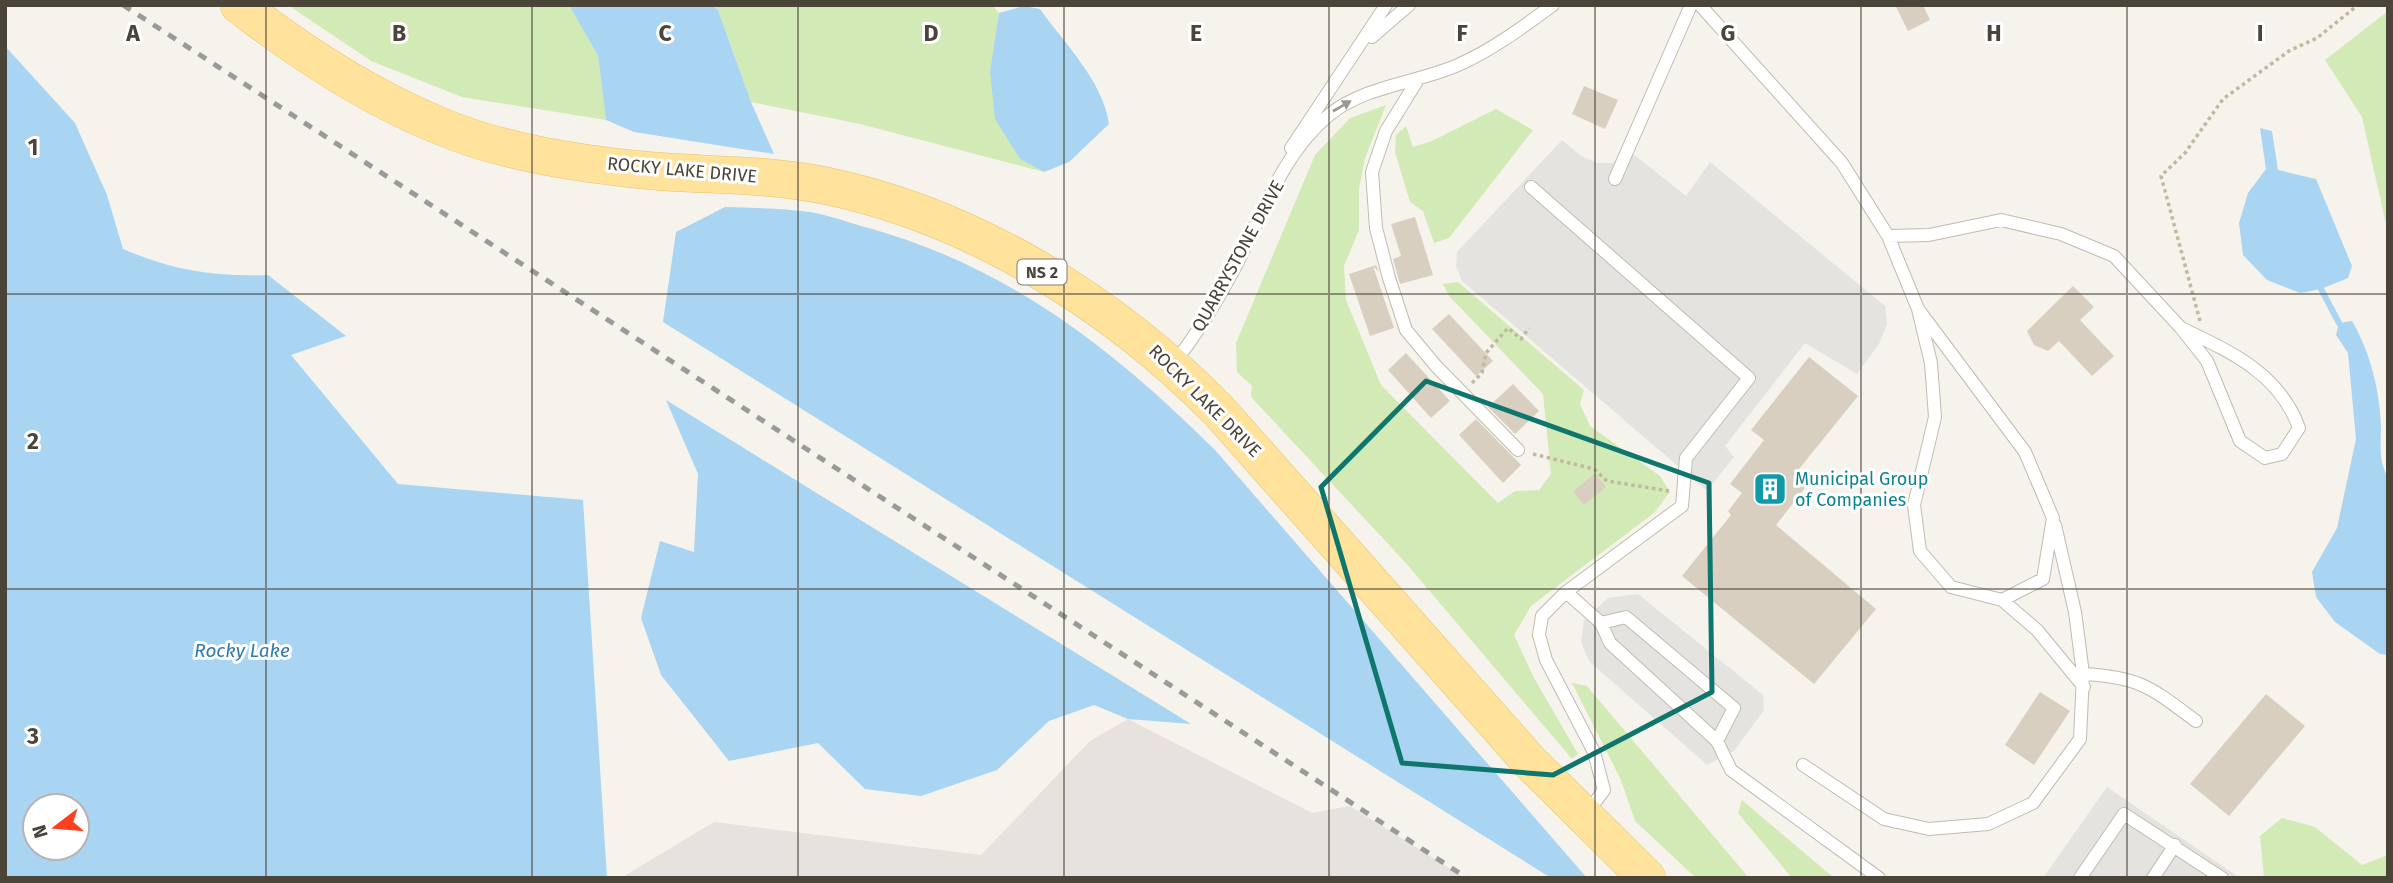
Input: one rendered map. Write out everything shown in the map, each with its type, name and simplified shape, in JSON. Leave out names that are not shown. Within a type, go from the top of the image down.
[{"type":"main road","name":"ROCKY LAKE DRIVE","points":[[239,5],[272,31],[380,97],[440,126],[475,138],[516,150],[641,170],[784,178],[828,186],[908,209],[1024,261],[1068,286],[1119,321],[1173,364],[1289,487],[1529,761],[1647,878]]},
{"type":"lane","points":[[1268,196],[1311,114],[1361,46],[1386,5]]},
{"type":"lane","points":[[1361,46],[1409,5]]},
{"type":"lane","name":"QUARRYSTONE DRIVE","points":[[1173,364],[1202,328],[1233,272],[1268,196],[1315,127],[1331,113],[1366,94],[1417,80],[1460,64],[1501,42],[1553,5]]},
{"type":"lane","points":[[1615,179],[1691,5]]},
{"type":"lane","points":[[1700,5],[1842,163],[1888,236],[1918,309],[1931,363],[1936,417],[1914,505],[1920,551],[1951,587],[2002,600],[2037,630],[2084,681]]},
{"type":"lane","points":[[1417,80],[1386,131],[1372,172],[1376,228],[1406,330],[1436,366],[1518,450]]},
{"type":"lane","points":[[1531,187],[1749,378],[1686,458],[1682,506],[1566,592],[1542,616],[1539,635],[1546,660],[1594,752],[1604,790],[1585,816]]},
{"type":"lane","points":[[1888,236],[1929,234],[2001,220],[2060,234],[2114,256],[2207,361],[2240,441],[2265,458],[2282,454],[2299,428],[2290,403],[2264,376],[2224,349],[2180,328]]},
{"type":"lane","points":[[1803,765],[1884,820],[1929,829],[1988,824],[2033,803],[2081,739],[2084,681],[2075,612],[2053,518],[2025,452],[1918,309]]},
{"type":"lane","points":[[2002,600],[2043,579],[2053,518]]},
{"type":"lane","points":[[1566,592],[1601,623],[1610,643],[1717,741],[1731,770],[1880,878]]},
{"type":"lane","points":[[1601,623],[1626,617],[1734,708],[1717,741]]},
{"type":"lane","points":[[2084,681],[2114,676],[2147,685],[2196,721]]},
{"type":"lane","points":[[2080,878],[2124,814],[2222,878]]},
{"type":"lane","points":[[2152,878],[2175,845]]},
{"type":"path","points":[[2205,340],[2161,176],[2185,153],[2223,99],[2289,51],[2317,38],[2357,5]]},
{"type":"path","points":[[1464,392],[1482,373],[1486,353],[1508,328],[1521,339],[1529,328]]},
{"type":"path","points":[[1518,450],[1594,469],[1607,481],[1684,493]]},
{"type":"highlighted area","points":[[1426,381],[1709,483],[1712,692],[1553,775],[1402,763],[1321,487]]},
{"type":"shaded area","points":[[1562,140],[1581,156],[1597,163],[1613,163],[1627,149],[1686,196],[1710,162],[1885,306],[1887,324],[1879,344],[1857,374],[1805,343],[1725,446],[1734,457],[1707,491],[1462,281],[1456,266],[1457,252]]},
{"type":"shaded area","points":[[1638,594],[1763,695],[1764,710],[1734,751],[1707,765],[1589,661],[1581,642],[1584,620],[1608,598]]},
{"type":"shaded area","points":[[1128,719],[1312,813],[1350,806],[1465,878],[621,878],[714,822],[981,855],[1090,741]]},
{"type":"shaded area","points":[[2107,787],[2240,878],[2043,878]]},
{"type":"green space","points":[[288,5],[569,5],[598,56],[606,120],[462,97],[371,61]]},
{"type":"green space","points":[[714,5],[992,5],[999,13],[990,71],[1020,159],[1044,172],[860,124],[751,102]]},
{"type":"green space","points":[[2388,11],[2388,233],[2362,117],[2325,60]]},
{"type":"green space","points":[[1386,105],[1365,158],[1359,189],[1359,230],[1344,266],[1346,300],[1381,385],[1498,503],[1515,491],[1539,490],[1551,474],[1543,394],[1449,296],[1443,284],[1458,282],[1584,390],[1580,404],[1590,426],[1660,476],[1670,492],[1654,513],[1531,606],[1514,635],[1534,678],[1578,754],[1572,759],[1405,562],[1251,397],[1252,386],[1237,372],[1236,343],[1315,155],[1350,118]]},
{"type":"green space","points":[[1496,109],[1533,130],[1449,238],[1434,243],[1423,211],[1410,202],[1395,152],[1396,135],[1406,126],[1413,147],[1432,141]]},
{"type":"green space","points":[[1572,683],[1587,686],[1749,878],[1696,878],[1635,821],[1621,780]]},
{"type":"green space","points":[[1742,800],[1834,878],[1792,878],[1738,813]]},
{"type":"green space","points":[[2282,818],[2315,827],[2362,865],[2388,855],[2388,878],[2264,878],[2260,836]]},
{"type":"water","points":[[569,5],[713,5],[718,10],[751,102],[774,154],[634,132],[606,120],[598,56]]},
{"type":"water","points":[[1024,6],[1040,9],[1081,63],[1099,93],[1109,124],[1069,162],[1044,172],[1020,159],[995,119],[990,71],[999,13]]},
{"type":"water","name":"Rocky Lake","points":[[5,46],[75,123],[107,195],[123,249],[193,271],[268,275],[346,336],[291,355],[398,484],[583,500],[607,878],[5,878]]},
{"type":"water","points":[[2260,128],[2272,131],[2278,170],[2316,179],[2352,266],[2348,278],[2321,289],[2300,293],[2267,280],[2243,255],[2239,223],[2248,193],[2266,169]]},
{"type":"water","points":[[725,207],[810,212],[913,242],[1009,286],[1095,344],[1176,412],[1215,450],[1587,878],[1551,878],[663,322],[676,232]]},
{"type":"water","points":[[2352,321],[2369,358],[2376,386],[2380,413],[2381,459],[2388,479],[2388,655],[2380,654],[2335,622],[2316,597],[2312,572],[2337,528],[2356,439],[2348,353],[2336,335],[2339,323]]},
{"type":"water","points":[[666,400],[1191,724],[1128,719],[1094,705],[1049,721],[997,770],[921,796],[865,789],[818,743],[729,761],[661,675],[641,618],[660,541],[694,552],[698,474]]},
{"type":"building","points":[[1895,5],[1923,5],[1930,20],[1908,31]]},
{"type":"building","points":[[1584,86],[1618,100],[1605,129],[1572,114]]},
{"type":"building","points":[[1415,217],[1433,275],[1400,284],[1393,259],[1401,256],[1391,224]]},
{"type":"building","points":[[1373,266],[1394,328],[1370,336],[1349,274]]},
{"type":"building","points":[[2073,286],[2094,307],[2080,320],[2114,356],[2092,376],[2059,341],[2048,351],[2034,345],[2027,331]]},
{"type":"building","points":[[1449,314],[1493,361],[1476,376],[1432,329]]},
{"type":"building","points":[[1406,353],[1450,401],[1431,418],[1388,370]]},
{"type":"building","points":[[1809,357],[1858,396],[1799,469],[1812,479],[1776,525],[1876,609],[1814,684],[1682,576],[1731,515],[1728,511],[1742,493],[1730,484],[1764,440],[1751,430]]},
{"type":"building","points":[[1513,384],[1539,411],[1515,434],[1488,407]]},
{"type":"building","points":[[1476,419],[1521,465],[1503,483],[1459,435]]},
{"type":"building","points":[[1595,473],[1606,487],[1584,505],[1573,492]]},
{"type":"building","points":[[2040,692],[2070,711],[2034,765],[2005,745]]},
{"type":"building","points":[[2266,694],[2305,726],[2229,816],[2190,784]]},
{"type":"waterway","points":[[2321,289],[2339,323]]},
{"type":"railway","points":[[123,5],[1467,878]]},
{"type":"place","name":"Municipal Group of Companies","points":[[1770,489]]}]
